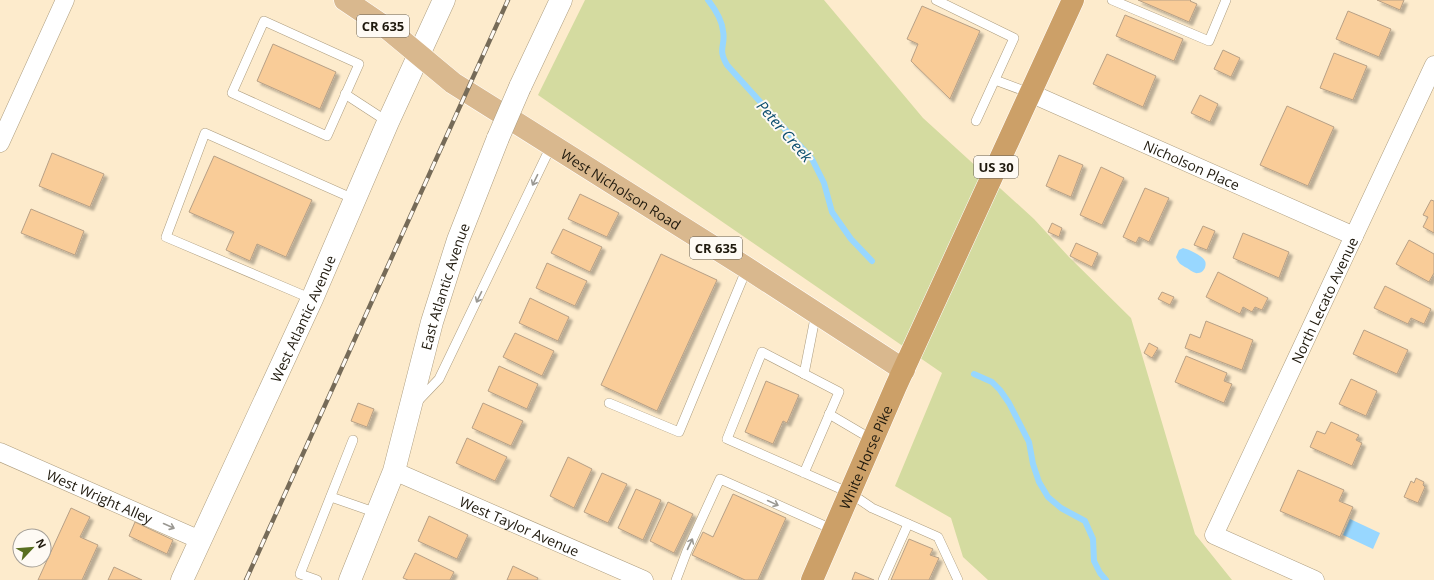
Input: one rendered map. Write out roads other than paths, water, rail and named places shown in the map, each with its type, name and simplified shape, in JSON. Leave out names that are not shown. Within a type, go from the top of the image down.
[{"type":"highway","name":"US 30","points":[[1030,93],[1073,0]]},
{"type":"highway","name":"White Horse Pike","points":[[812,580],[904,370],[1030,93]]},
{"type":"main road","name":"West Nicholson Road","points":[[345,0],[388,29],[453,82],[747,268],[904,370]]},
{"type":"street","points":[[0,143],[64,0]]},
{"type":"street","name":"West Atlantic Avenue","points":[[182,580],[312,299],[354,199],[444,0]]},
{"type":"street","name":"East Atlantic Avenue","points":[[350,580],[394,471],[432,322],[458,240],[498,138],[561,0]]},
{"type":"street","name":"North Lecato Avenue","points":[[1315,580],[1214,536],[1434,64]]},
{"type":"street","name":"Nicholson Place","points":[[1030,93],[1354,236]]},
{"type":"street","name":"West Wright Alley","points":[[0,452],[200,540]]},
{"type":"street","name":"West Taylor Avenue","points":[[394,471],[644,580]]},
{"type":"lane","points":[[936,0],[1014,38],[976,121]]},
{"type":"lane","points":[[1112,0],[1210,41],[1226,0]]},
{"type":"lane","points":[[264,21],[359,64],[345,94],[327,136],[232,93],[264,21]]},
{"type":"lane","points":[[995,80],[1030,93]]},
{"type":"lane","points":[[345,94],[388,122]]},
{"type":"lane","points":[[312,299],[166,237],[205,133],[354,199]]},
{"type":"lane","points":[[409,410],[440,379],[552,144]]},
{"type":"lane","points":[[609,402],[679,432],[747,268]]},
{"type":"lane","points":[[804,374],[816,313]]},
{"type":"lane","points":[[804,473],[839,392],[762,352],[727,439],[850,494],[872,508],[938,537],[958,580]]},
{"type":"lane","points":[[830,414],[873,440]]},
{"type":"lane","points":[[317,580],[300,574],[353,440]]},
{"type":"lane","points":[[676,580],[687,551],[720,479],[834,530]]},
{"type":"lane","points":[[331,497],[377,514]]},
{"type":"lane","points":[[883,580],[908,524]]},
{"type":"water","points":[[1183,248],[1204,259],[1206,265],[1202,272],[1194,272],[1179,262],[1176,257],[1179,250]]},
{"type":"water","points":[[1350,519],[1380,533],[1373,549],[1343,535]]},
{"type":"waterway","name":"Peter Creek","points":[[708,0],[720,19],[724,36],[722,51],[727,65],[812,159],[824,183],[832,212],[851,239],[872,261]]},
{"type":"waterway","name":"Peter Creek","points":[[974,374],[992,382],[1009,403],[1029,442],[1033,464],[1039,482],[1048,497],[1061,508],[1085,521],[1093,539],[1094,561],[1100,573],[1106,580]]},
{"type":"railway","points":[[246,580],[508,0]]}]
